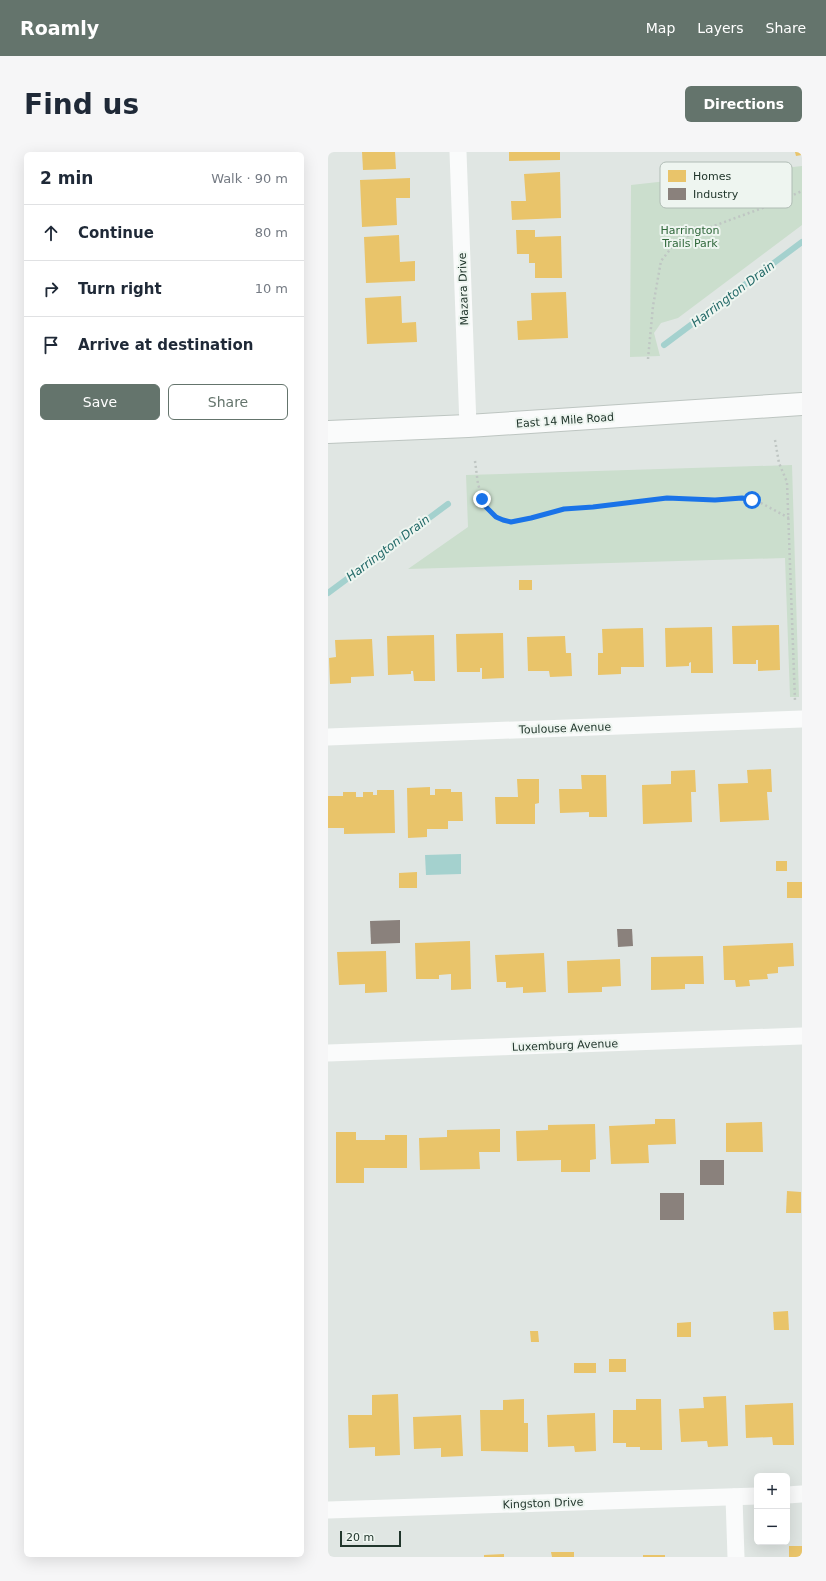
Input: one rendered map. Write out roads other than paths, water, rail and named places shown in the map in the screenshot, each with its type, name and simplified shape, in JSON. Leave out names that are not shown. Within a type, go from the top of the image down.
[{"type":"main road","name":"East 14 Mile Road","points":[[328,432],[468,426],[802,404]]},
{"type":"street","name":"Mazara Drive","points":[[458,152],[468,426]]},
{"type":"street","name":"Toulouse Avenue","points":[[328,737],[799,719]]},
{"type":"street","name":"Luxemburg Avenue","points":[[328,1054],[802,1036]]},
{"type":"street","points":[[790,1495],[802,1494]]},
{"type":"street","points":[[734,1496],[736,1557]]},
{"type":"street","name":"Kingston Drive","points":[[328,1510],[754,1496]]},
{"type":"water","points":[[461,854],[461,874],[426,875],[425,855]]},
{"type":"waterway","name":"Harrington Drain","points":[[664,345],[802,242]]},
{"type":"waterway","name":"Harrington Drain","points":[[328,593],[448,504]]},
{"type":"park label","name":"Harrington Trails Park","points":[[690,236]]}]
